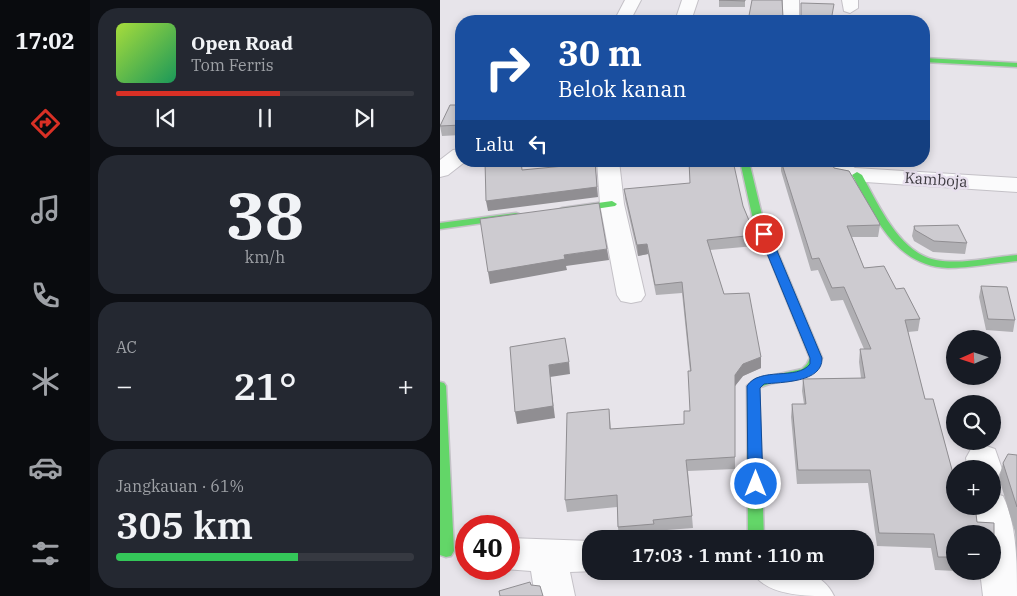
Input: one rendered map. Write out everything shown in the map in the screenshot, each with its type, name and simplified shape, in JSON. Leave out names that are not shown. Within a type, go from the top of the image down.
[{"type":"street","points":[[625,15],[633,0]]},
{"type":"street","points":[[685,15],[690,0]]},
{"type":"street","points":[[791,0],[791,15]]},
{"type":"street","points":[[930,60],[1017,65]]},
{"type":"street","points":[[440,170],[455,159]]},
{"type":"street","points":[[609,167],[612,204],[631,295]]},
{"type":"street","points":[[745,167],[757,215],[816,358],[816,364],[812,370],[804,374],[760,381],[753,386],[756,530]]},
{"type":"street","name":"Kamboja","points":[[837,167],[845,173],[857,175],[1017,186]]},
{"type":"street","points":[[857,175],[898,240],[915,258],[933,262],[1017,258]]},
{"type":"street","points":[[555,212],[612,204]]},
{"type":"street","points":[[440,226],[526,215]]},
{"type":"street","points":[[440,386],[451,552]]},
{"type":"street","points":[[991,515],[1003,596]]},
{"type":"street","points":[[520,555],[582,557]]},
{"type":"street","points":[[547,556],[555,596]]},
{"type":"street","points":[[786,580],[814,596]]},
{"type":"building","points":[[752,0],[782,0],[783,15],[749,15]]},
{"type":"building","points":[[801,3],[834,4],[832,15],[801,15]]},
{"type":"building","points":[[450,105],[455,105],[455,125],[440,126]]},
{"type":"building","points":[[485,167],[522,167],[522,170],[554,167],[595,167],[597,187],[486,201]]},
{"type":"building","points":[[689,167],[734,167],[743,206],[755,235],[707,240],[724,294],[749,293],[761,357],[743,364],[735,375],[735,457],[686,460],[692,516],[653,520],[654,524],[618,527],[617,495],[565,500],[567,413],[609,409],[610,429],[684,424],[684,411],[690,411],[688,371],[691,371],[682,282],[655,285],[647,244],[637,245],[624,189],[690,183]]},
{"type":"building","points":[[783,167],[834,167],[849,171],[880,225],[847,226],[864,268],[884,266],[896,289],[904,288],[920,319],[905,320],[925,399],[933,399],[949,460],[946,460],[946,515],[976,515],[977,522],[994,523],[994,525],[946,525],[946,557],[938,557],[934,534],[879,533],[870,470],[798,470],[792,404],[806,404],[803,379],[865,378],[860,349],[871,349],[844,287],[832,288],[819,258],[812,259]]},
{"type":"building","points":[[599,203],[607,249],[564,255],[565,259],[488,272],[480,219]]},
{"type":"building","points":[[958,225],[967,243],[934,241],[915,230],[914,226]]},
{"type":"building","points":[[981,286],[1007,287],[1015,320],[988,319]]},
{"type":"building","points":[[565,338],[569,362],[549,365],[553,406],[515,412],[510,347]]},
{"type":"building","points":[[1008,454],[1017,455],[1017,507],[1003,463]]},
{"type":"building","points":[[530,582],[531,585],[540,586],[543,596],[500,596],[499,591]]},
{"type":"traffic: fast","points":[[930,60],[1017,65]]},
{"type":"traffic: fast","points":[[745,167],[757,215],[816,358],[806,372],[761,382],[753,386],[756,530]]},
{"type":"traffic: fast","points":[[857,175],[885,224],[903,247],[914,256],[925,261],[947,265],[1017,258]]},
{"type":"traffic: fast","points":[[562,211],[612,204]]},
{"type":"traffic: fast","points":[[440,226],[516,216]]},
{"type":"traffic: fast","points":[[440,386],[446,551]]},
{"type":"route","points":[[756,484],[753,386],[760,381],[804,374],[812,370],[816,364],[816,358],[764,234]]}]
